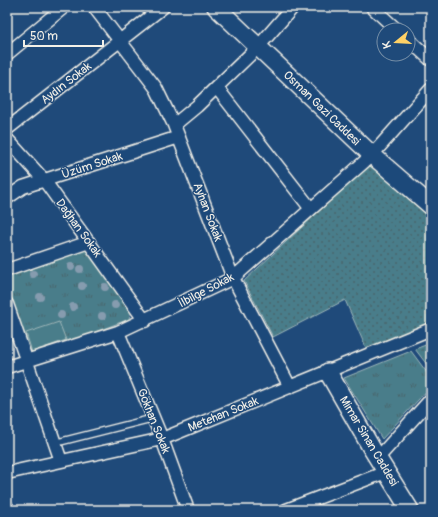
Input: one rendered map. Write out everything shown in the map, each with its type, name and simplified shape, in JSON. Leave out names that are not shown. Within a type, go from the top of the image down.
[{"type":"street","points":[[7,54],[64,7]]},
{"type":"street","name":"Ayhan Sokak","points":[[94,7],[156,88],[179,137],[233,278],[290,387]]},
{"type":"street","name":"Aydın Sokak","points":[[7,129],[163,7]]},
{"type":"street","name":"Osman Gazi Caddesi","points":[[216,7],[372,155],[431,206]]},
{"type":"street","points":[[174,125],[217,88],[258,48],[293,7]]},
{"type":"street","points":[[372,7],[389,22]]},
{"type":"street","points":[[416,46],[431,60]]},
{"type":"street","points":[[217,88],[311,209]]},
{"type":"street","name":"İlbilge Sokak","points":[[7,367],[118,332],[145,321],[233,278],[372,155],[431,89]]},
{"type":"street","name":"Üzüm Sokak","points":[[7,198],[22,187],[179,137]]},
{"type":"street","name":"Dağhan Sokak","points":[[7,139],[44,180],[145,321]]},
{"type":"street","points":[[7,270],[89,242]]},
{"type":"street","points":[[7,304],[28,361],[61,461]]},
{"type":"street","name":"Metehan Sokak","points":[[7,473],[162,439],[431,329]]},
{"type":"street","name":"Gökhan Sokak","points":[[118,332],[154,418],[188,510]]},
{"type":"street","name":"Mimar Sinan Caddesi","points":[[328,372],[410,510]]},
{"type":"street","points":[[286,510],[382,465],[430,403]]},
{"type":"lane","points":[[55,443],[154,418]]},
{"type":"green space","points":[[372,162],[431,215],[431,322],[411,333],[366,348],[345,300],[273,337],[244,281]]},
{"type":"green space","points":[[86,248],[131,310],[129,319],[35,355],[29,352],[7,283],[7,278]]},
{"type":"green space","points":[[59,322],[66,340],[32,352],[26,333]]},
{"type":"green space","points":[[431,343],[431,370],[415,349]]},
{"type":"green space","points":[[411,351],[431,378],[431,386],[382,439],[344,378]]}]
